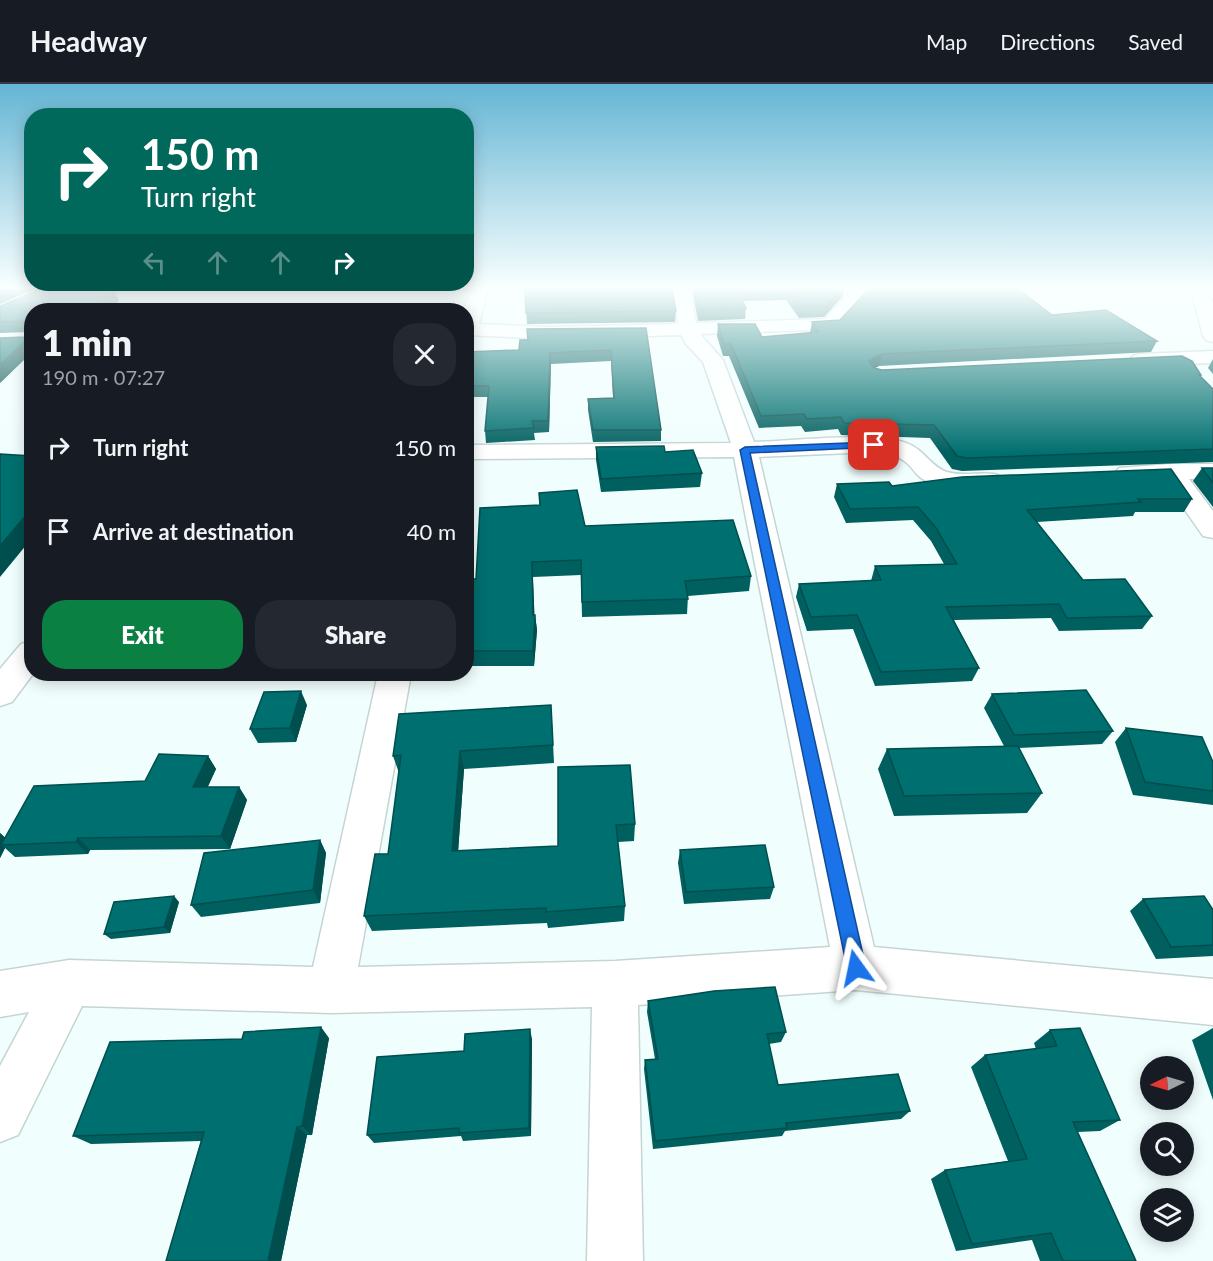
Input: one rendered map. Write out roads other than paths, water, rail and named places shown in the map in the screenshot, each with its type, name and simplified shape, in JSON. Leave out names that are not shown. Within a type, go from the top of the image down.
[{"type":"street","points":[[697,344],[713,360],[745,450],[856,968]]},
{"type":"street","points":[[1126,361],[1209,352]]},
{"type":"street","points":[[474,452],[745,450],[874,445],[898,448],[915,457],[927,471],[942,479],[962,481],[1008,479]]},
{"type":"street","points":[[1170,471],[1213,530]]},
{"type":"street","points":[[1100,474],[1213,471]]},
{"type":"street","points":[[0,693],[24,662]]},
{"type":"street","points":[[331,990],[393,681]]},
{"type":"street","points":[[0,994],[69,983],[331,990],[615,984],[856,968],[1213,1002]]},
{"type":"street","points":[[0,1117],[69,983]]},
{"type":"street","points":[[615,984],[615,1261]]}]
